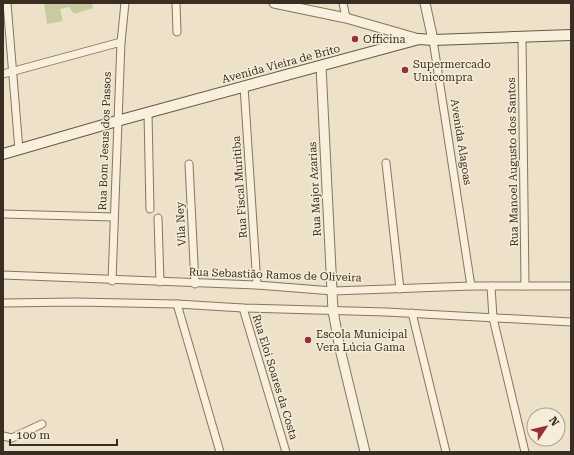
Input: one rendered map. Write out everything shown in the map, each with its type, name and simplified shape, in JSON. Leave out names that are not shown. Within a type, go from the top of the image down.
[{"type":"main road","name":"Avenida Vieira de Brito","points":[[3,154],[419,38],[433,40],[522,38],[571,35]]},
{"type":"street","points":[[7,3],[19,150]]},
{"type":"street","name":"Rua Bom Jesus dos Passos","points":[[112,281],[117,121],[124,3]]},
{"type":"street","points":[[176,3],[177,32]]},
{"type":"street","points":[[274,3],[346,18],[419,38]]},
{"type":"street","points":[[343,3],[346,18]]},
{"type":"street","name":"Avenida Alagoas","points":[[425,3],[433,40],[471,286]]},
{"type":"street","name":"Rua Manoel Augusto dos Santos","points":[[522,38],[525,286]]},
{"type":"street","points":[[3,74],[121,42]]},
{"type":"street","name":"Rua Major Azarias","points":[[321,66],[333,311],[340,349],[365,452]]},
{"type":"street","name":"Rua Fiscal Muritiba","points":[[244,86],[257,285]]},
{"type":"street","points":[[148,113],[150,209]]},
{"type":"street","points":[[386,163],[400,289]]},
{"type":"street","name":"Vila Ney","points":[[189,164],[195,284]]},
{"type":"street","points":[[3,214],[114,217]]},
{"type":"street","points":[[158,218],[160,282]]},
{"type":"street","name":"Rua Sebastião Ramos de Oliveira","points":[[3,275],[112,281],[257,285],[333,291],[471,286],[571,286]]},
{"type":"street","points":[[491,286],[493,318],[525,452]]},
{"type":"street","points":[[3,303],[76,302],[177,304],[243,308],[412,313],[571,322]]},
{"type":"street","points":[[177,304],[220,452]]},
{"type":"street","name":"Rua Eloi Soares da Costa","points":[[243,308],[286,452]]},
{"type":"street","points":[[412,313],[446,452]]},
{"type":"street","points":[[3,436],[12,438],[42,424]]},
{"type":"green space","points":[[44,3],[92,3],[93,8],[74,14],[69,7],[60,9],[63,21],[47,24]]},
{"type":"place","name":"Officina","points":[[355,39]]},
{"type":"place","name":"Supermercado Unicompra","points":[[405,70]]},
{"type":"place","name":"Escola Municipal Vera Lúcia Gama","points":[[308,340]]}]
